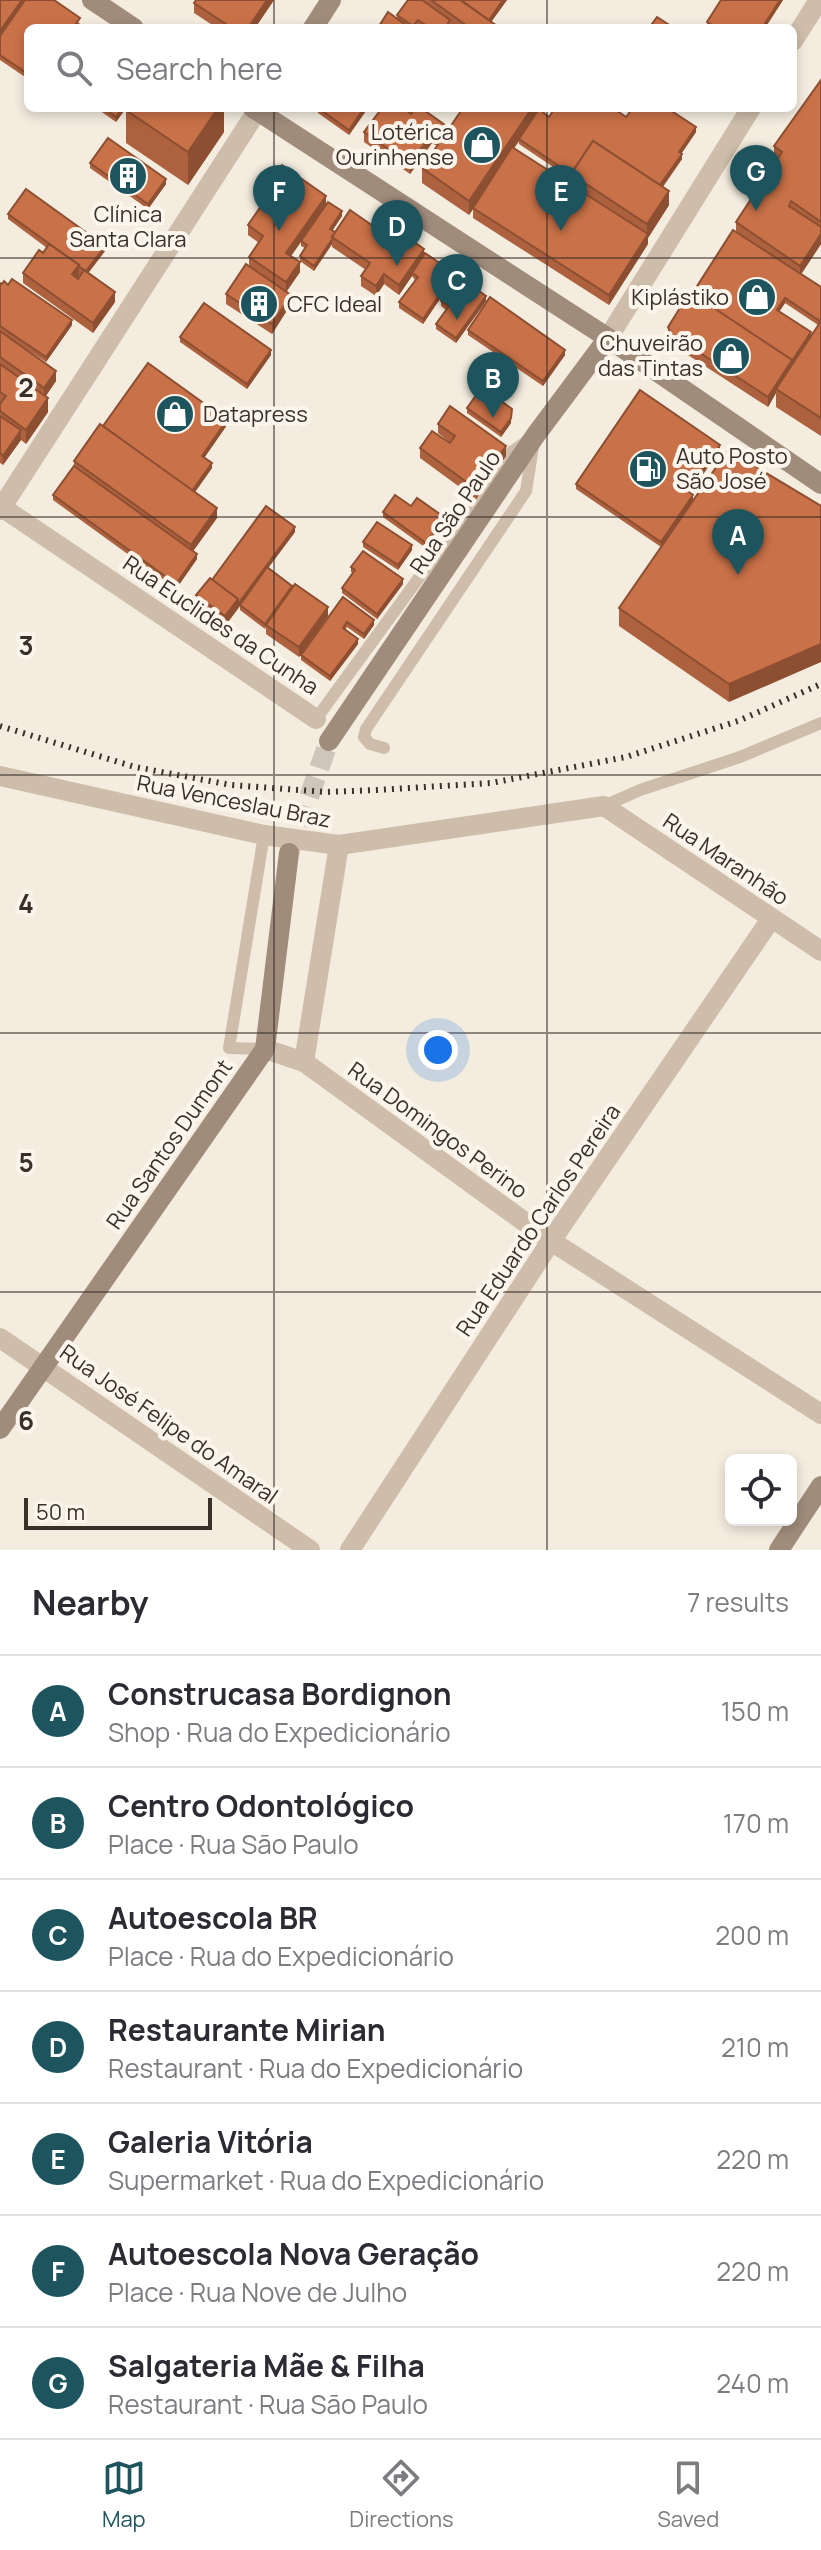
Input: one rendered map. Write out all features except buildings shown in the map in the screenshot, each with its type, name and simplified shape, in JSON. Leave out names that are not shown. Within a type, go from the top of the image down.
[{"type":"street","points":[[92,0],[128,24]]},
{"type":"street","points":[[316,24],[331,0]]},
{"type":"street","points":[[797,35],[819,0]]},
{"type":"street","points":[[1,508],[255,112]]},
{"type":"street","points":[[262,112],[608,338],[821,484]]},
{"type":"street","name":"Rua São Paulo","points":[[329,741],[535,436],[608,338],[749,112]]},
{"type":"street","name":"Rua Euclides da Cunha","points":[[1,508],[316,719]]},
{"type":"street","name":"Rua Venceslau Braz","points":[[2,780],[264,835],[339,845],[604,806]]},
{"type":"street","name":"Rua Maranhão","points":[[604,806],[821,951]]},
{"type":"street","points":[[304,1062],[339,845]]},
{"type":"street","name":"Rua Santos Dumont","points":[[0,1429],[265,1049],[289,853]]},
{"type":"street","name":"Rua Eduardo Carlos Pereira","points":[[350,1550],[551,1241],[771,919]]},
{"type":"street","name":"Rua Domingos Perino","points":[[265,1049],[304,1062],[551,1241],[821,1414]]},
{"type":"street","name":"Rua José Felipe do Amaral","points":[[0,1338],[310,1550]]},
{"type":"street","points":[[779,1550],[821,1486]]},
{"type":"lane","name":"Rua Euclides da Cunha","points":[[316,719],[510,453],[535,436]]},
{"type":"lane","points":[[384,748],[370,744],[364,737],[366,729],[526,491],[535,436]]},
{"type":"lane","points":[[604,806],[640,790],[740,757],[821,723]]},
{"type":"lane","points":[[264,835],[229,1048],[265,1049]]},
{"type":"tunnel","points":[[289,853],[329,741]]},
{"type":"railway","points":[[0,726],[135,767],[231,785],[326,792],[376,790],[491,783],[626,757],[738,721],[821,684]]},
{"type":"place","name":"Lotérica Ourinhense","points":[[482,145]]},
{"type":"place","name":"Clínica Santa Clara","points":[[128,176]]},
{"type":"place","name":"Salgateria Mãe & Filha","points":[[756,211]]},
{"type":"place","name":"Autoescola Nova Geração","points":[[279,231]]},
{"type":"place","name":"Galeria Vitória","points":[[561,231]]},
{"type":"place","name":"Restaurante Mirian","points":[[397,266]]},
{"type":"place","name":"Kiplástiko","points":[[757,297]]},
{"type":"place","name":"CFC Ideal","points":[[259,304]]},
{"type":"place","name":"Autoescola BR","points":[[457,320]]},
{"type":"place","name":"Chuveirão das Tintas","points":[[731,356]]},
{"type":"place","name":"Datapress","points":[[175,414]]},
{"type":"place","name":"Centro Odontológico","points":[[493,418]]},
{"type":"place","name":"Auto Posto São José","points":[[648,469]]},
{"type":"place","name":"Construcasa Bordignon","points":[[738,575]]}]
